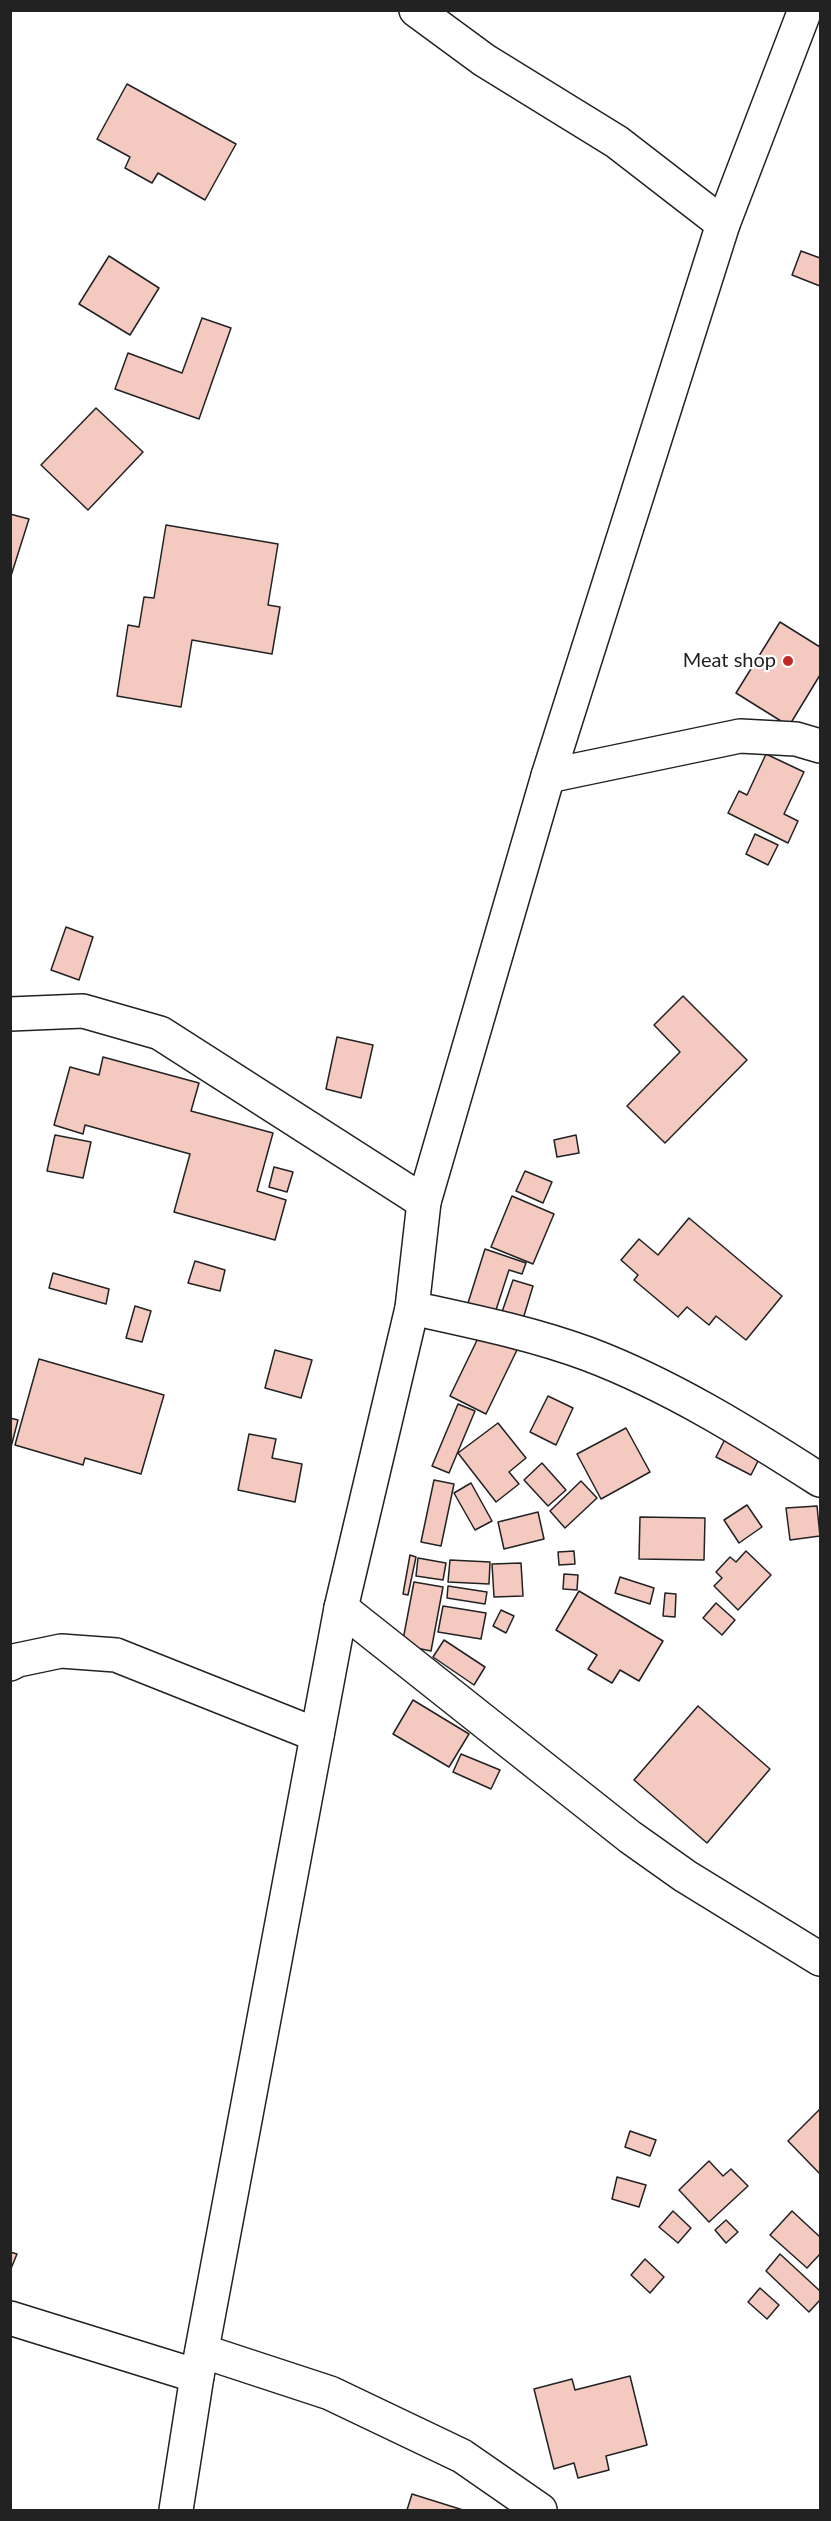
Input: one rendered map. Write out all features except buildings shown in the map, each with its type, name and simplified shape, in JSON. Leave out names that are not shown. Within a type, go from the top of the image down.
[{"type":"street","points":[[416,10],[484,60],[617,142],[723,224]]},
{"type":"street","points":[[176,2511],[200,2364],[341,1608],[411,1308],[424,1202],[548,776],[723,224],[805,10]]},
{"type":"street","points":[[548,776],[740,736],[796,739],[820,746]]},
{"type":"street","points":[[10,1014],[83,1011],[160,1033],[424,1202]]},
{"type":"street","points":[[411,1308],[511,1329],[589,1355],[703,1409],[751,1436],[820,1480]]},
{"type":"street","points":[[341,1608],[630,1837],[685,1876],[820,1959]]},
{"type":"street","points":[[10,1664],[18,1660],[61,1651],[116,1655],[317,1735]]},
{"type":"street","points":[[10,2318],[200,2364],[330,2392],[462,2456],[540,2511]]},
{"type":"place","name":"Meat shop","points":[[788,661]]}]
